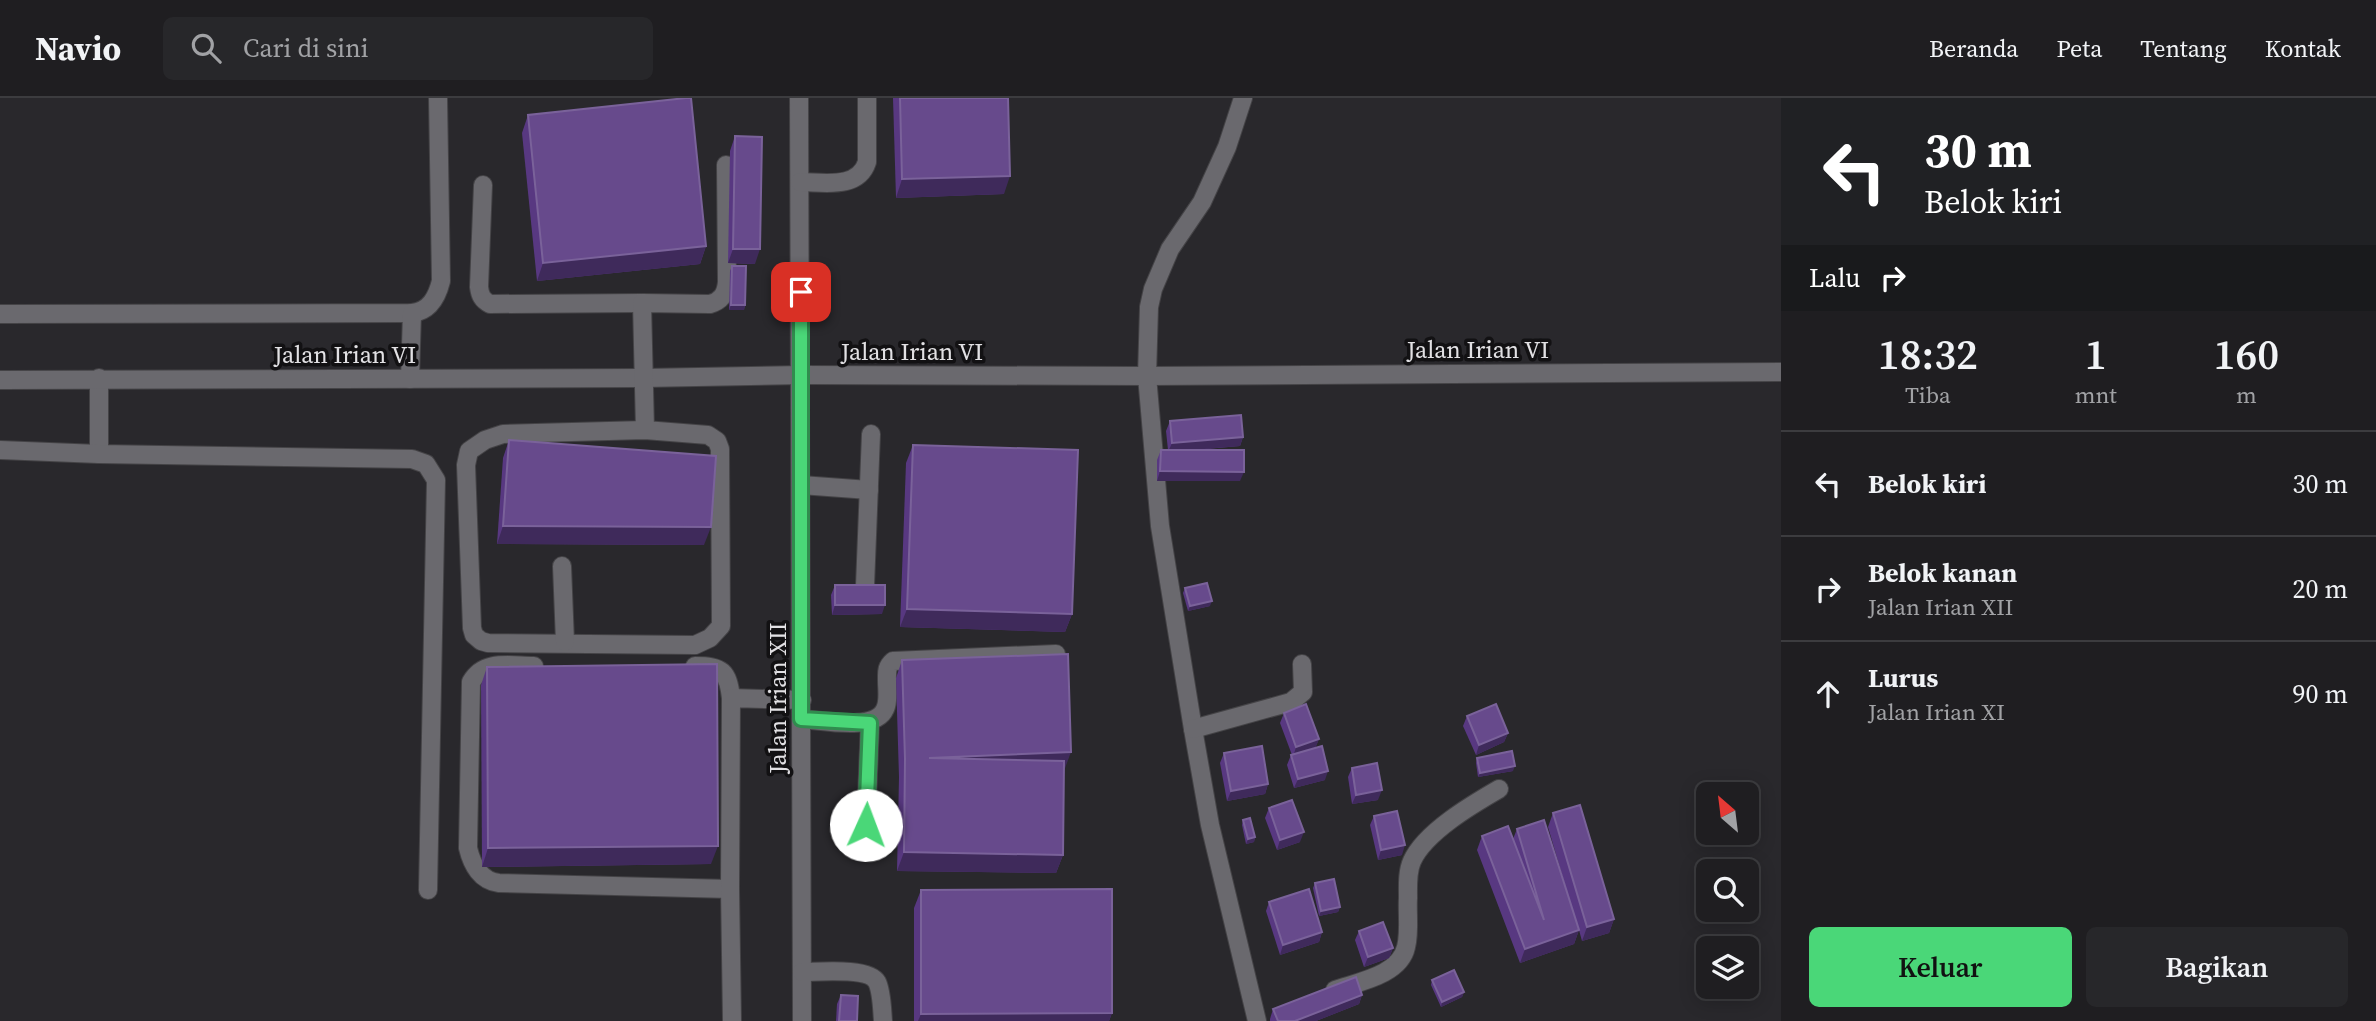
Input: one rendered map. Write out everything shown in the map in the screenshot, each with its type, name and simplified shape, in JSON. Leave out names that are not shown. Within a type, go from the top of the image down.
[{"type":"street","points":[[0,314],[412,313],[424,310],[438,292],[441,281],[438,98]]},
{"type":"street","name":"Jalan Irian XII","points":[[799,98],[802,1021]]},
{"type":"street","points":[[800,181],[851,181],[864,170],[867,162],[867,98]]},
{"type":"street","points":[[1248,99],[1202,202],[1170,249],[1153,289],[1149,307],[1147,376],[1160,526],[1193,729],[1210,825],[1260,1017]]},
{"type":"street","points":[[482,185],[479,287],[481,297],[486,302],[710,304],[717,302],[725,293],[727,282],[726,165]]},
{"type":"street","points":[[642,303],[645,430]]},
{"type":"street","points":[[410,379],[412,313]]},
{"type":"street","name":"Jalan Irian VI","points":[[0,380],[1781,372]]},
{"type":"street","points":[[99,378],[99,454]]},
{"type":"street","points":[[645,430],[708,435],[719,444],[722,623],[710,638],[695,645],[481,641],[474,635],[472,628],[466,477],[469,451],[485,440],[503,434],[645,430]]},
{"type":"street","points":[[865,586],[871,434]]},
{"type":"street","points":[[0,450],[412,459],[426,464],[436,480],[428,890]]},
{"type":"street","points":[[801,485],[869,490]]},
{"type":"street","points":[[562,566],[565,642]]},
{"type":"street","points":[[866,825],[870,723],[885,709],[887,668],[893,661],[1056,654]]},
{"type":"street","points":[[1193,729],[1292,702],[1303,692],[1302,664]]},
{"type":"street","points":[[554,666],[487,666],[477,672],[471,682],[468,848],[474,867],[488,880],[499,883],[730,889]]},
{"type":"street","points":[[675,666],[717,668],[728,677],[731,698],[732,1021]]},
{"type":"street","points":[[731,698],[802,700]]},
{"type":"street","points":[[801,719],[870,723]]},
{"type":"street","points":[[1315,996],[1376,975],[1402,958],[1407,944],[1408,877],[1411,861],[1423,845],[1446,824],[1499,789]]},
{"type":"street","points":[[802,972],[859,972],[870,975],[876,979],[883,1021]]},
{"type":"building","points":[[691,98],[706,246],[543,263],[528,115]]},
{"type":"building","points":[[900,98],[1008,98],[1010,176],[902,179]]},
{"type":"building","points":[[735,136],[762,137],[760,249],[733,249]]},
{"type":"building","points":[[732,266],[746,266],[745,305],[731,305]]},
{"type":"building","points":[[1241,415],[1243,437],[1172,443],[1170,421]]},
{"type":"building","points":[[509,440],[716,456],[711,527],[503,526]]},
{"type":"building","points":[[913,445],[1078,450],[1072,614],[907,609]]},
{"type":"building","points":[[1161,450],[1244,450],[1244,472],[1160,471]]},
{"type":"building","points":[[1207,583],[1212,601],[1190,606],[1185,588]]},
{"type":"building","points":[[835,585],[885,585],[885,605],[835,605]]},
{"type":"building","points":[[1068,654],[1071,752],[929,758],[1064,761],[1063,855],[904,852],[902,660]]},
{"type":"building","points":[[717,664],[718,846],[488,848],[487,667]]},
{"type":"building","points":[[1306,704],[1319,739],[1296,747],[1284,713]]},
{"type":"building","points":[[1496,704],[1508,733],[1479,745],[1467,716]]},
{"type":"building","points":[[1262,746],[1268,784],[1231,791],[1224,753]]},
{"type":"building","points":[[1322,746],[1328,771],[1298,779],[1291,755]]},
{"type":"building","points":[[1512,751],[1515,766],[1480,773],[1477,758]]},
{"type":"building","points":[[1377,763],[1382,790],[1356,795],[1352,768]]},
{"type":"building","points":[[1292,800],[1304,832],[1280,840],[1269,808]]},
{"type":"building","points":[[1580,805],[1614,919],[1587,927],[1553,813]]},
{"type":"building","points":[[1397,811],[1405,845],[1381,850],[1374,816]]},
{"type":"building","points":[[1250,818],[1255,837],[1248,839],[1243,820]]},
{"type":"building","points":[[1544,820],[1579,930],[1525,949],[1482,836],[1508,826],[1544,920],[1517,829]]},
{"type":"building","points":[[1334,879],[1340,907],[1321,911],[1315,883]]},
{"type":"building","points":[[1112,889],[1112,1013],[921,1014],[921,890]]},
{"type":"building","points":[[1309,889],[1322,932],[1283,945],[1269,902]]},
{"type":"building","points":[[1383,922],[1393,948],[1368,957],[1359,931]]},
{"type":"building","points":[[1454,970],[1464,992],[1442,1002],[1432,980]]},
{"type":"building","points":[[1356,977],[1362,995],[1295,1021],[1278,1021],[1273,1009]]},
{"type":"building","points":[[841,995],[858,996],[857,1021],[839,1021]]},
{"type":"route","points":[[801,292],[801,719],[870,723],[866,825]]}]
